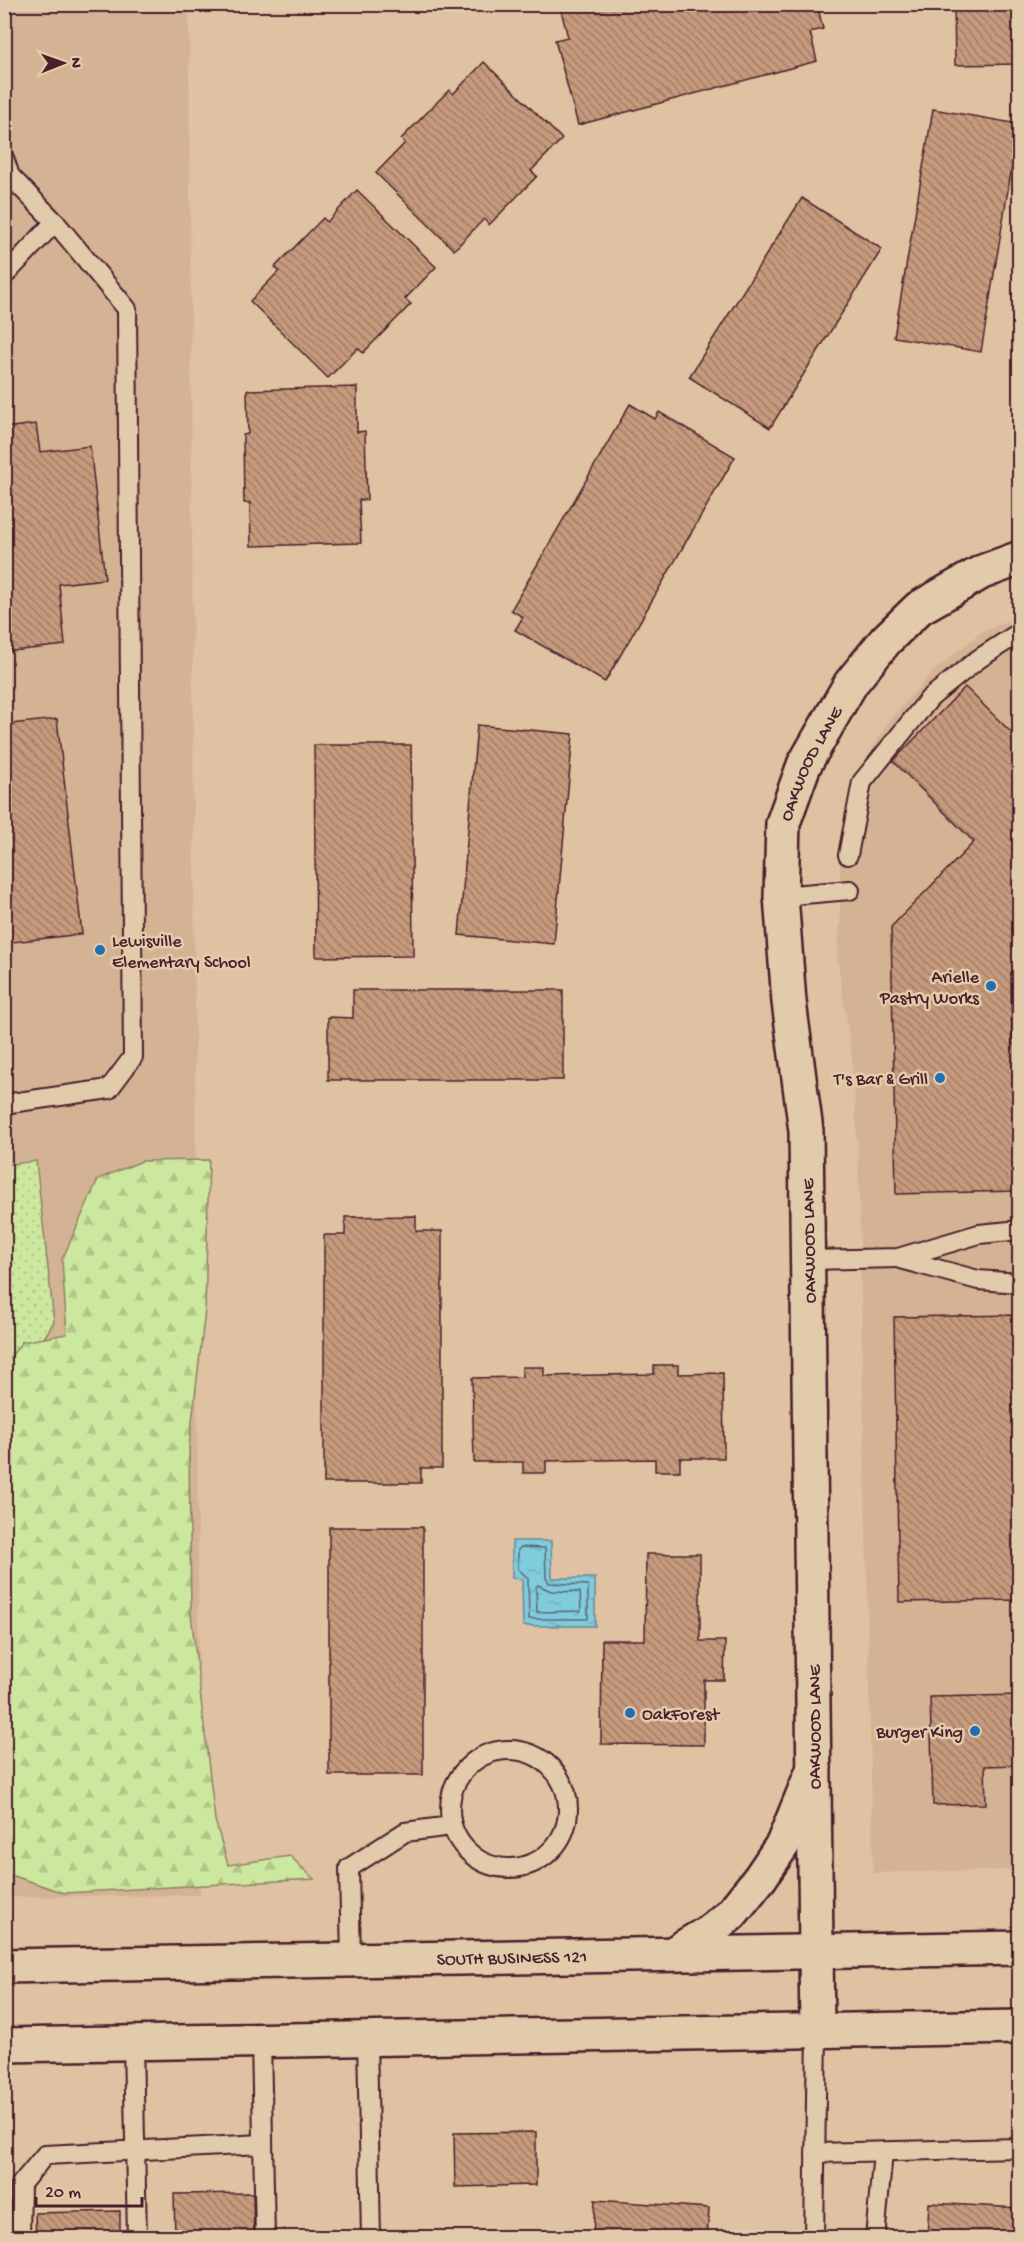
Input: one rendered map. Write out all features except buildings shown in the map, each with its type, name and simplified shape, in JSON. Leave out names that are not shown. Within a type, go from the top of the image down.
[{"type":"main road","name":"OAKWOOD LANE","points":[[817,2031],[806,1131],[789,1002],[781,896],[783,823],[804,765],[851,683],[886,640],[920,608],[982,572],[1020,558]]},
{"type":"main road","points":[[674,1953],[709,1932],[731,1914],[760,1878],[783,1844],[814,1768]]},
{"type":"main road","name":"SOUTH BUSINESS 121","points":[[4,1966],[1020,1948]]},
{"type":"main road","points":[[4,2045],[1020,2027]]},
{"type":"lane","points":[[4,158],[10,176],[55,222],[127,309],[133,1057],[109,1089],[4,1104]]},
{"type":"lane","points":[[4,276],[55,222]]},
{"type":"lane","points":[[848,855],[862,782],[930,698],[977,660],[1020,633]]},
{"type":"lane","points":[[781,896],[850,890]]},
{"type":"lane","points":[[809,1260],[898,1258],[979,1234],[1020,1230]]},
{"type":"lane","points":[[898,1258],[978,1280],[1020,1283]]},
{"type":"lane","points":[[499,1750],[519,1750],[538,1756],[554,1770],[564,1787],[569,1807],[566,1826],[558,1844],[544,1857],[527,1866],[509,1869],[490,1866],[472,1857],[459,1843],[451,1826],[453,1787],[464,1769],[480,1756],[499,1750]]},
{"type":"lane","points":[[351,1960],[349,1868],[405,1832],[451,1826]]},
{"type":"lane","points":[[814,2238],[817,2031]]},
{"type":"lane","points":[[367,2039],[370,2238]]},
{"type":"lane","points":[[261,2041],[264,2238]]},
{"type":"lane","points":[[133,2043],[137,2238]]},
{"type":"lane","points":[[20,2238],[21,2184],[45,2156],[263,2144]]},
{"type":"lane","points":[[815,2153],[1017,2148]]},
{"type":"lane","points":[[875,2238],[883,2152]]},
{"type":"shaded area","name":"Lewisville Elementary School","points":[[4,5],[189,5],[200,1895],[5,1897]]},
{"type":"shaded area","points":[[1019,616],[1019,1870],[873,1873],[858,1148],[851,1050],[837,957],[840,924],[840,834],[861,771],[888,721],[934,671],[981,632]]},
{"type":"green space","points":[[209,1160],[205,1311],[189,1447],[191,1614],[215,1820],[228,1865],[290,1856],[314,1879],[64,1893],[5,1873],[5,1364],[22,1342],[67,1334],[62,1260],[98,1179],[142,1161]]},
{"type":"green space","points":[[36,1161],[54,1322],[10,1392],[5,1389],[5,1165]]},
{"type":"water","points":[[512,1541],[551,1541],[552,1578],[595,1578],[595,1626],[523,1626],[522,1579],[512,1578]]},
{"type":"place","name":"Lewisville Elementary School","points":[[100,950]]},
{"type":"place","name":"Arielle Pastry Works","points":[[991,986]]},
{"type":"place","name":"T's Bar & Grill","points":[[940,1078]]},
{"type":"place","name":"OakForest","points":[[630,1713]]},
{"type":"place","name":"Burger King","points":[[975,1731]]}]
